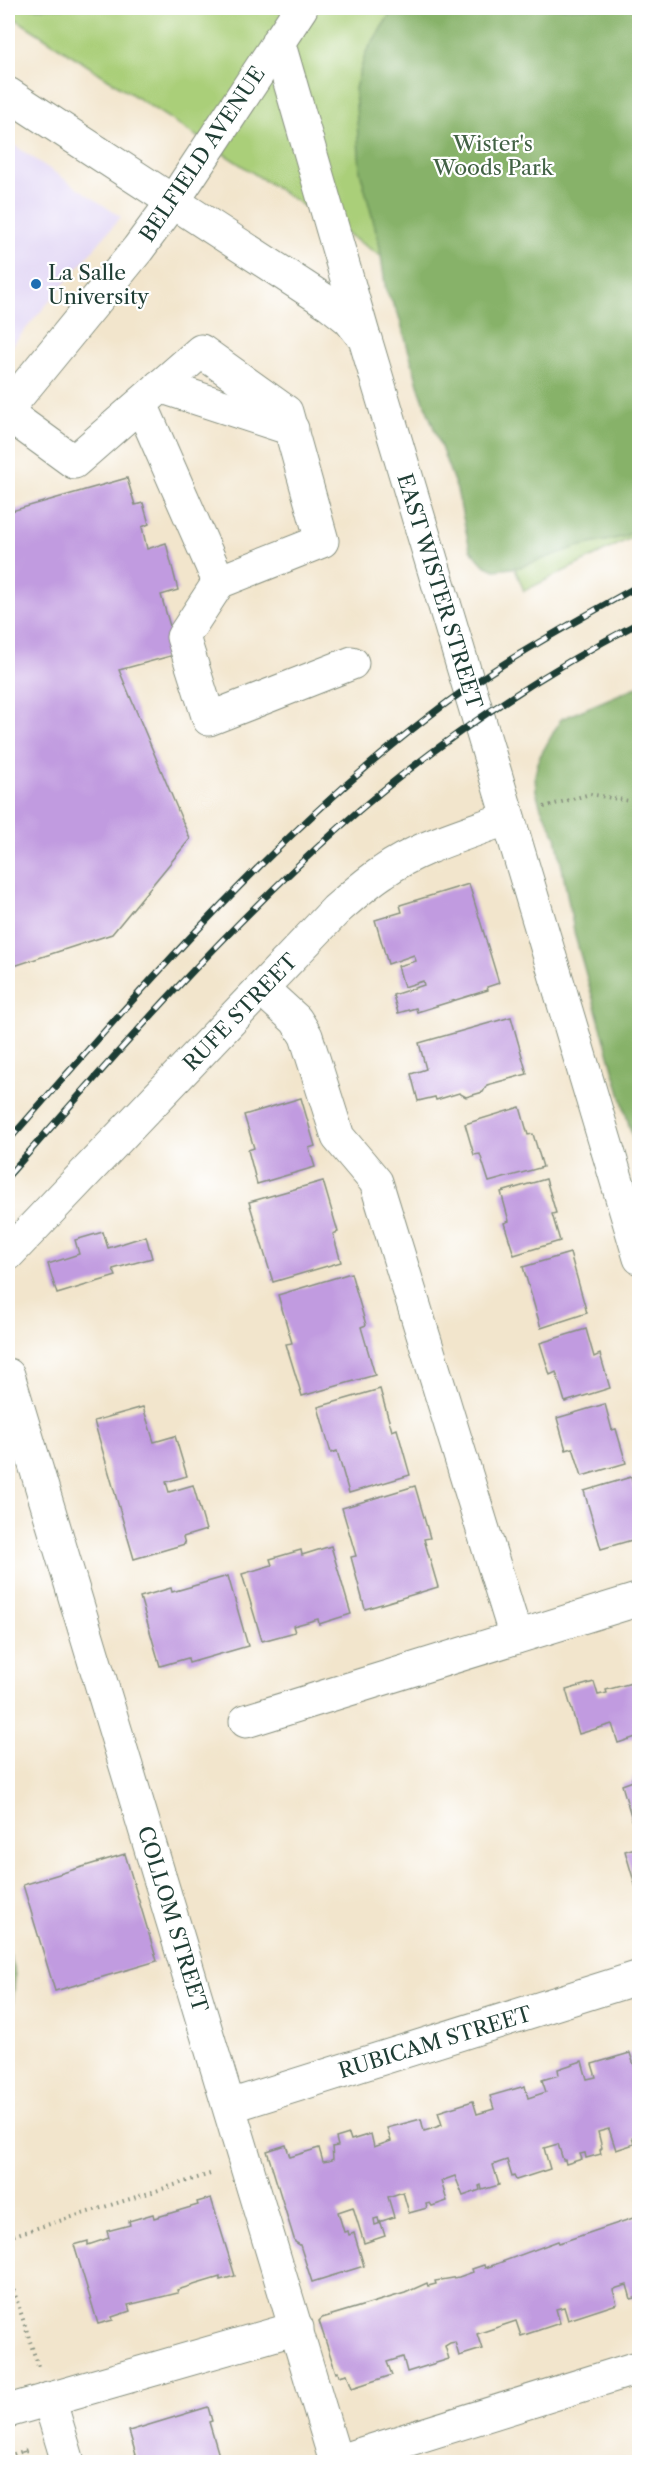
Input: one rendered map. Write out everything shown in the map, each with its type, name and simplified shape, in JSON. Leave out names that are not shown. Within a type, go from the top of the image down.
[{"type":"street","name":"BELFIELD AVENUE","points":[[8,408],[138,249],[172,203],[301,8]]},
{"type":"street","points":[[278,41],[365,339]]},
{"type":"street","name":"EAST WISTER STREET","points":[[8,94],[172,203],[330,303],[349,319],[365,339],[639,1258]]},
{"type":"street","points":[[8,414],[75,462],[201,351],[286,412],[322,541],[219,582],[183,637],[209,719],[352,663]]},
{"type":"street","points":[[150,395],[292,429]]},
{"type":"street","points":[[150,395],[219,582]]},
{"type":"street","name":"RUFE STREET","points":[[8,1254],[336,910],[384,871],[441,843],[508,818]]},
{"type":"street","points":[[262,990],[296,1020],[306,1036],[338,1137],[376,1182],[516,1637]]},
{"type":"street","name":"COLLOM STREET","points":[[8,1375],[336,2462]]},
{"type":"street","points":[[246,1720],[639,1599]]},
{"type":"street","name":"RUBICAM STREET","points":[[230,2106],[639,1977]]},
{"type":"street","points":[[8,2411],[44,2384],[297,2328]]},
{"type":"street","points":[[336,2462],[639,2367]]},
{"type":"street","points":[[44,2384],[68,2463]]},
{"type":"path","points":[[508,818],[590,794],[639,803]]},
{"type":"path","points":[[8,2237],[216,2172]]},
{"type":"path","points":[[8,2273],[44,2384]]},
{"type":"path","points":[[23,2451],[26,2463]]},
{"type":"shaded area","name":"La Salle University","points":[[8,141],[121,217],[8,350]]},
{"type":"green space","name":"Wister's Woods Park","points":[[8,8],[639,8],[639,534],[524,591],[398,267],[8,14]]},
{"type":"green space","name":"Wister's Woods Park","points":[[394,8],[639,8],[640,528],[623,537],[577,547],[520,567],[495,570],[484,565],[470,549],[457,490],[420,391],[398,313],[386,291],[379,242],[360,171],[355,88],[366,52]]},
{"type":"green space","points":[[639,686],[639,1160],[575,936],[556,836],[541,808],[536,791],[535,775],[539,758],[561,719]]},
{"type":"green space","points":[[8,1951],[13,1964],[15,1980],[8,2038]]},
{"type":"building","points":[[127,478],[135,505],[143,503],[149,524],[142,527],[147,549],[166,543],[178,590],[161,595],[178,654],[119,670],[190,839],[112,934],[8,968],[8,587],[12,586],[8,572],[8,512]]},
{"type":"building","points":[[469,884],[499,983],[487,987],[488,990],[417,1012],[416,1008],[398,1013],[393,995],[424,985],[423,981],[404,987],[398,966],[416,961],[414,955],[388,964],[375,920],[402,912],[400,905]]},
{"type":"building","points":[[511,1017],[527,1074],[487,1085],[483,1092],[466,1097],[459,1093],[436,1100],[435,1097],[418,1101],[411,1074],[426,1069],[419,1043]]},
{"type":"building","points":[[301,1098],[315,1146],[309,1148],[315,1167],[257,1184],[248,1150],[254,1148],[244,1115]]},
{"type":"building","points":[[520,1107],[528,1135],[533,1134],[543,1167],[489,1182],[480,1154],[474,1155],[465,1124]]},
{"type":"building","points":[[546,1179],[556,1213],[552,1214],[560,1241],[514,1255],[504,1223],[509,1221],[501,1192]]},
{"type":"building","points":[[323,1181],[338,1232],[333,1234],[341,1262],[273,1282],[249,1202]]},
{"type":"building","points":[[103,1232],[108,1248],[146,1236],[152,1258],[113,1269],[116,1276],[57,1294],[48,1264],[79,1254],[75,1240]]},
{"type":"building","points":[[570,1253],[587,1313],[541,1328],[523,1267]]},
{"type":"building","points":[[351,1273],[366,1325],[361,1327],[375,1375],[302,1396],[286,1344],[292,1343],[278,1295]]},
{"type":"building","points":[[586,1329],[594,1357],[600,1354],[610,1388],[565,1402],[556,1372],[550,1375],[540,1343]]},
{"type":"building","points":[[380,1389],[392,1431],[397,1429],[410,1475],[349,1493],[337,1451],[331,1453],[318,1407]]},
{"type":"building","points":[[605,1404],[612,1430],[616,1429],[626,1463],[582,1476],[573,1448],[566,1450],[557,1418]]},
{"type":"building","points":[[143,1407],[154,1442],[175,1436],[187,1476],[166,1482],[169,1492],[193,1485],[206,1530],[183,1537],[185,1544],[134,1559],[94,1421]]},
{"type":"building","points":[[631,1477],[639,1505],[639,1538],[601,1549],[584,1491]]},
{"type":"building","points":[[415,1486],[430,1538],[424,1539],[438,1587],[365,1609],[351,1557],[356,1556],[342,1508]]},
{"type":"building","points":[[331,1546],[351,1614],[319,1624],[318,1619],[293,1626],[295,1632],[262,1641],[242,1574],[272,1565],[270,1559],[301,1550],[302,1555]]},
{"type":"building","points":[[228,1576],[248,1646],[189,1663],[188,1658],[160,1666],[140,1597],[171,1588],[172,1592]]},
{"type":"building","points":[[639,1681],[639,1736],[618,1743],[612,1724],[579,1734],[566,1690],[594,1682],[598,1695],[607,1693],[606,1690]]},
{"type":"building","points":[[639,1776],[639,1843],[622,1785]]},
{"type":"building","points":[[639,1847],[639,1895],[638,1895],[625,1851]]},
{"type":"building","points":[[125,1854],[157,1961],[55,1991],[23,1885]]},
{"type":"building","points":[[630,2053],[635,2068],[639,2066],[639,2142],[637,2137],[632,2138],[634,2144],[616,2150],[609,2129],[598,2132],[602,2148],[601,2154],[586,2158],[585,2153],[580,2154],[582,2159],[566,2164],[558,2144],[544,2148],[550,2169],[516,2180],[514,2176],[512,2177],[507,2160],[493,2165],[499,2185],[482,2190],[481,2185],[480,2190],[463,2196],[455,2176],[441,2181],[447,2201],[432,2206],[430,2203],[426,2204],[427,2208],[409,2213],[403,2192],[388,2197],[394,2217],[379,2222],[378,2218],[374,2219],[375,2225],[381,2223],[385,2236],[364,2243],[353,2207],[338,2212],[344,2232],[348,2231],[349,2235],[354,2233],[364,2266],[312,2282],[300,2245],[295,2242],[267,2151],[286,2145],[290,2157],[319,2148],[323,2162],[329,2161],[333,2159],[332,2147],[338,2146],[336,2138],[349,2134],[351,2140],[371,2134],[374,2147],[391,2141],[387,2128],[421,2119],[424,2131],[431,2129],[442,2125],[438,2112],[473,2101],[477,2114],[494,2109],[490,2096],[525,2086],[528,2098],[546,2092],[542,2080],[559,2075],[558,2069],[582,2061],[587,2079],[596,2077],[592,2064]]},
{"type":"building","points":[[211,2198],[235,2276],[220,2280],[220,2277],[177,2290],[178,2293],[128,2305],[130,2311],[112,2317],[113,2320],[98,2324],[74,2245],[88,2241],[88,2245],[109,2238],[107,2231],[130,2225],[129,2221],[153,2214],[154,2218],[198,2205],[197,2202]]},
{"type":"building","points":[[639,2216],[639,2297],[631,2299],[627,2285],[617,2288],[613,2290],[617,2304],[568,2320],[564,2307],[556,2309],[560,2323],[521,2336],[516,2321],[477,2334],[482,2349],[459,2356],[455,2342],[450,2343],[445,2346],[449,2359],[407,2372],[403,2357],[387,2362],[392,2375],[352,2388],[347,2374],[339,2376],[338,2372],[336,2373],[319,2321],[322,2318],[405,2293],[427,2283],[428,2286],[436,2284],[435,2281],[459,2277],[473,2272],[472,2269],[484,2265],[485,2268],[558,2241],[559,2243]]},
{"type":"building","points":[[208,2407],[212,2421],[209,2422],[221,2462],[138,2462],[129,2431]]},
{"type":"railway","points":[[8,1141],[208,919],[260,865],[370,764],[428,717],[479,680],[531,647],[640,585]]},
{"type":"railway","points":[[8,1176],[210,953],[340,827],[410,769],[484,716],[560,667],[640,622]]},
{"type":"place","name":"La Salle University","points":[[36,284]]}]
